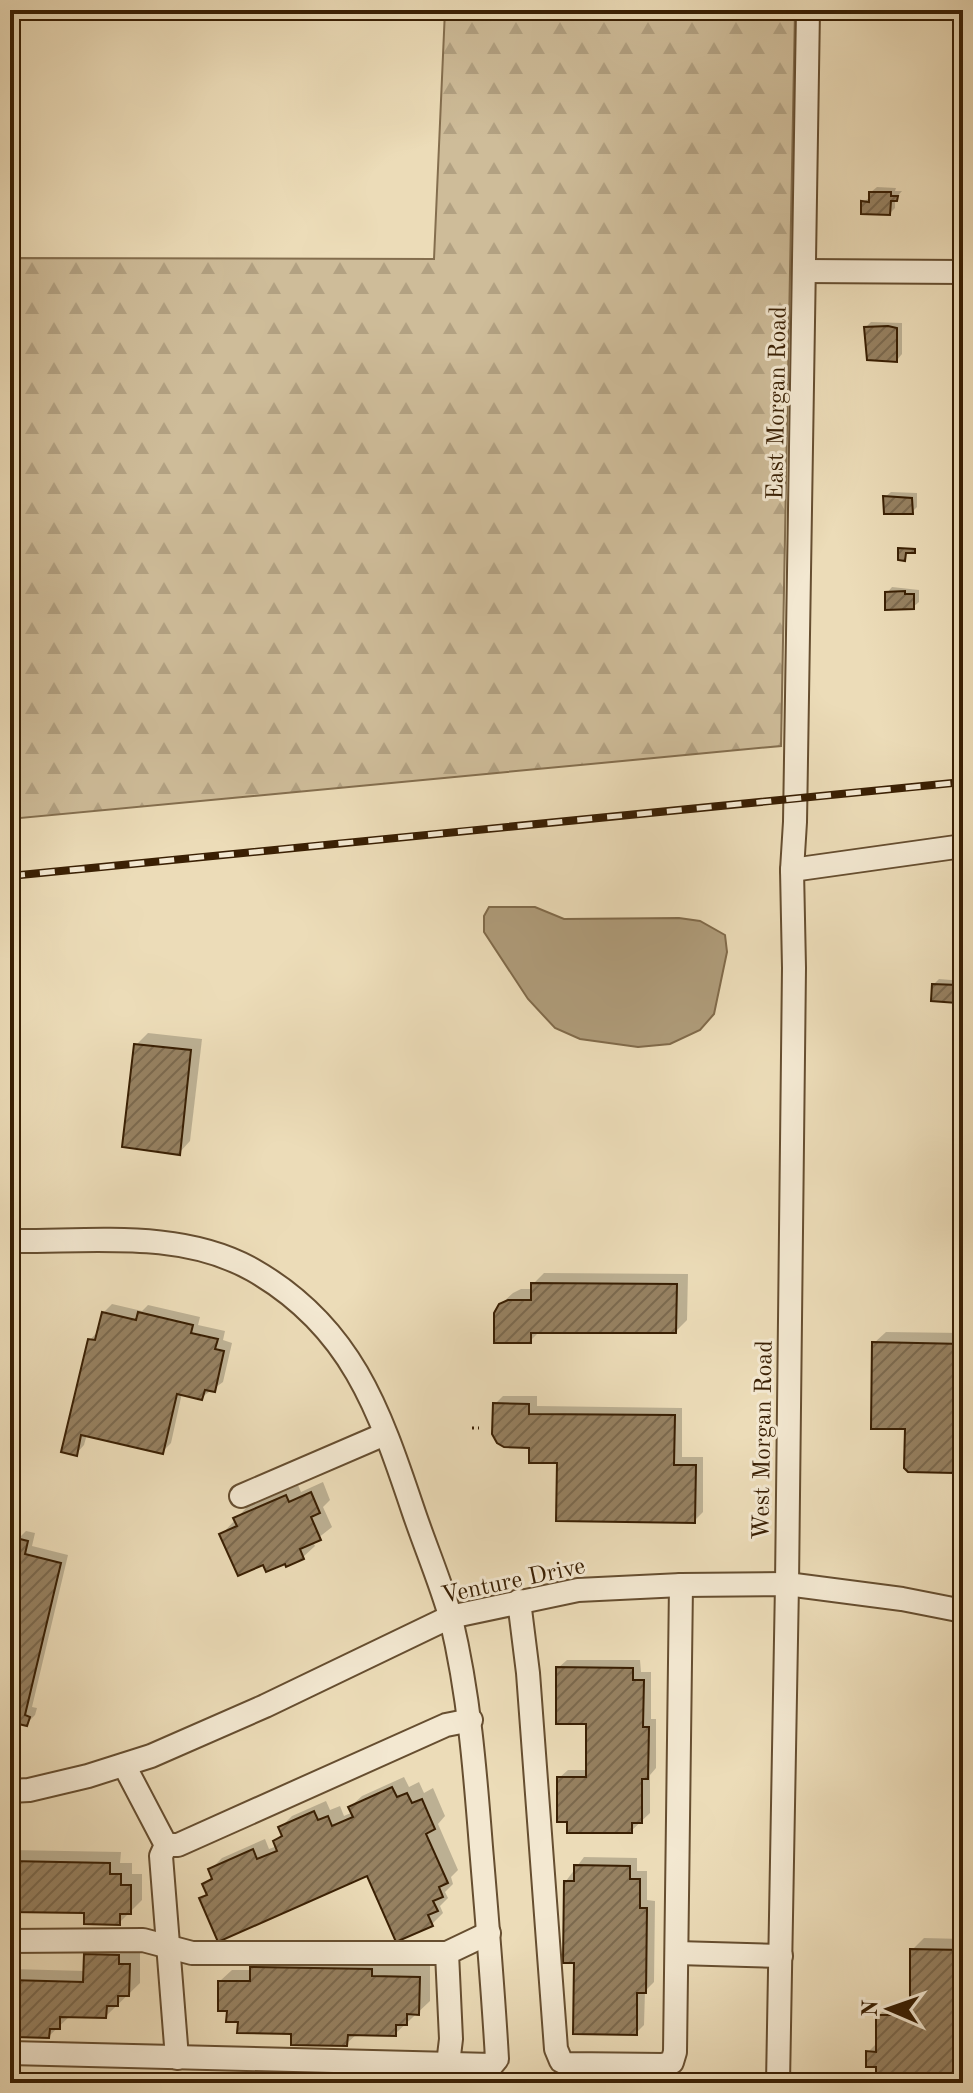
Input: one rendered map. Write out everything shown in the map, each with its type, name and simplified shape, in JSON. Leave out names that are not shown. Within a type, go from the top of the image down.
[{"type":"street","name":"East Morgan Road","points":[[795,797],[808,10]]},
{"type":"street","points":[[805,271],[963,272]]},
{"type":"street","name":"West Morgan Road","points":[[778,2083],[787,1584],[795,797]]},
{"type":"street","points":[[792,870],[963,846]]},
{"type":"street","points":[[10,1241],[144,1242],[196,1246],[251,1269],[300,1301],[343,1349],[369,1392],[450,1617],[471,1720],[497,2059],[492,2065],[10,2053]]},
{"type":"street","points":[[241,1496],[385,1434]]},
{"type":"street","name":"Venture Drive","points":[[10,1791],[40,1788],[151,1756],[265,1706],[450,1617],[519,1601],[578,1590],[787,1584],[902,1599],[963,1611]]},
{"type":"street","points":[[519,1601],[528,1673],[556,2049],[561,2061],[663,2065],[672,2062],[675,2052],[681,1585]]},
{"type":"street","points":[[166,1845],[178,1845],[446,1725],[471,1720]]},
{"type":"street","points":[[124,1765],[166,1845]]},
{"type":"street","points":[[166,1845],[161,1856],[177,2058]]},
{"type":"street","points":[[10,1941],[143,1940],[192,1953],[447,1953],[489,1933]]},
{"type":"street","points":[[447,1953],[451,2039],[448,2064]]},
{"type":"street","points":[[677,1953],[781,1956]]},
{"type":"path","points":[[472,1428],[479,1428]]},
{"type":"green space","points":[[445,10],[795,10],[781,746],[10,819],[10,258],[434,259]]},
{"type":"shaded area","points":[[489,907],[535,907],[564,919],[679,918],[700,921],[725,935],[727,952],[714,1014],[700,1030],[670,1044],[638,1047],[580,1039],[555,1028],[528,999],[484,932],[484,916]]},
{"type":"building","points":[[869,192],[891,192],[891,196],[898,196],[897,201],[891,201],[890,215],[861,214],[861,201],[869,202]]},
{"type":"building","points":[[864,327],[897,328],[897,362],[867,360]]},
{"type":"building","points":[[883,496],[912,498],[913,514],[884,514]]},
{"type":"building","points":[[898,548],[915,549],[915,553],[906,553],[905,561],[898,560]]},
{"type":"building","points":[[905,591],[905,594],[914,594],[914,609],[885,610],[885,592]]},
{"type":"building","points":[[932,984],[958,985],[957,1003],[931,1001]]},
{"type":"building","points":[[134,1044],[191,1050],[180,1155],[122,1147]]},
{"type":"building","points":[[531,1283],[677,1284],[676,1333],[531,1333],[531,1343],[494,1343],[494,1313],[499,1304],[508,1300],[531,1300]]},
{"type":"building","points":[[102,1312],[136,1320],[138,1312],[193,1325],[191,1333],[218,1339],[215,1349],[224,1351],[215,1392],[205,1390],[202,1400],[177,1394],[163,1454],[81,1435],[77,1456],[61,1452],[88,1339],[95,1340]]},
{"type":"building","points":[[872,1342],[963,1344],[963,1431],[960,1431],[959,1467],[954,1473],[908,1472],[904,1468],[905,1429],[871,1429]]},
{"type":"building","points":[[493,1403],[529,1404],[529,1414],[675,1415],[674,1465],[696,1465],[695,1523],[556,1521],[557,1463],[529,1463],[529,1448],[504,1447],[497,1443],[492,1434]]},
{"type":"building","points":[[311,1492],[320,1513],[311,1517],[321,1540],[300,1549],[304,1559],[286,1567],[285,1564],[266,1572],[263,1565],[238,1576],[219,1534],[237,1526],[233,1518],[286,1495],[289,1502]]},
{"type":"building","points":[[16,1538],[28,1541],[25,1554],[61,1563],[25,1715],[30,1717],[27,1726],[10,1722],[10,1551],[13,1551]]},
{"type":"building","points":[[556,1667],[633,1668],[633,1680],[644,1680],[643,1727],[649,1727],[648,1779],[642,1779],[642,1823],[632,1823],[632,1833],[567,1833],[567,1822],[557,1822],[557,1777],[586,1777],[586,1724],[556,1724]]},
{"type":"building","points":[[392,1787],[397,1797],[407,1793],[412,1803],[422,1799],[435,1829],[426,1834],[448,1883],[439,1887],[443,1897],[433,1901],[438,1911],[428,1915],[433,1926],[396,1942],[367,1876],[218,1942],[199,1898],[207,1895],[202,1884],[212,1879],[208,1869],[253,1849],[257,1859],[277,1851],[273,1841],[282,1836],[278,1827],[314,1811],[318,1820],[328,1816],[332,1826],[353,1817],[348,1807]]},
{"type":"building","points":[[10,1861],[110,1863],[110,1874],[121,1874],[121,1885],[131,1885],[131,1914],[120,1914],[120,1925],[84,1924],[84,1913],[10,1912]]},
{"type":"building","points":[[574,1865],[630,1866],[630,1879],[640,1879],[640,1908],[647,1908],[646,1993],[637,1993],[637,2035],[573,2034],[574,1963],[563,1963],[564,1881],[574,1881]]},
{"type":"building","points":[[910,1949],[963,1950],[963,2083],[876,2083],[876,2067],[866,2067],[866,2051],[876,2052],[876,2015],[910,2015]]},
{"type":"building","points":[[84,1954],[119,1955],[119,1964],[130,1964],[129,1996],[118,1996],[118,2006],[107,2006],[106,2018],[60,2017],[60,2029],[50,2029],[49,2038],[15,2037],[15,2027],[10,2027],[10,1980],[83,1982]]},
{"type":"building","points":[[250,1967],[372,1969],[372,1976],[420,1977],[419,2015],[407,2014],[407,2025],[396,2025],[396,2036],[348,2035],[347,2046],[291,2045],[291,2034],[237,2033],[238,2022],[226,2022],[227,2011],[218,2011],[218,1981],[250,1981]]},
{"type":"railway","points":[[10,876],[963,782]]}]
